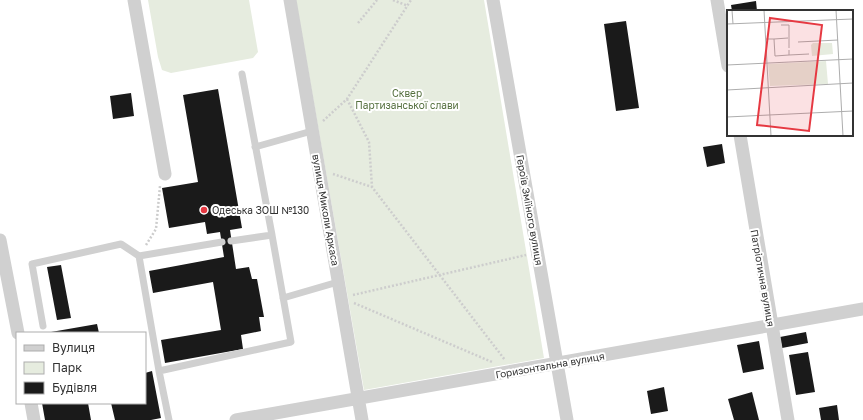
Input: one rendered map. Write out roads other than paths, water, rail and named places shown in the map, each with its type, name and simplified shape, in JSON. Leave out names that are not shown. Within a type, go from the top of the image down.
[{"type":"street","points":[[134,0],[165,174]]},
{"type":"street","name":"вулиця Миколи Аркаса","points":[[290,0],[362,420]]},
{"type":"street","name":"Героїв Зміїного вулиця","points":[[493,0],[567,420]]},
{"type":"street","points":[[717,0],[727,60]]},
{"type":"street","name":"Патріотична вулиця","points":[[740,136],[788,420]]},
{"type":"street","points":[[0,240],[18,332]]},
{"type":"street","name":"Горизонтальна вулиця","points":[[236,420],[863,310]]},
{"type":"street","points":[[31,404],[34,420]]},
{"type":"lane","points":[[159,371],[291,342],[242,74]]},
{"type":"lane","points":[[255,148],[312,131]]},
{"type":"lane","points":[[231,241],[272,235]]},
{"type":"lane","points":[[43,326],[32,264],[121,244],[139,256],[222,242]]},
{"type":"lane","points":[[139,256],[169,420]]},
{"type":"lane","points":[[283,298],[338,282]]},
{"type":"place","name":"Одеська ЗОШ №130","points":[[204,210]]},
{"type":"park label","name":"Сквер Партизанської слави","points":[[407,98]]}]
